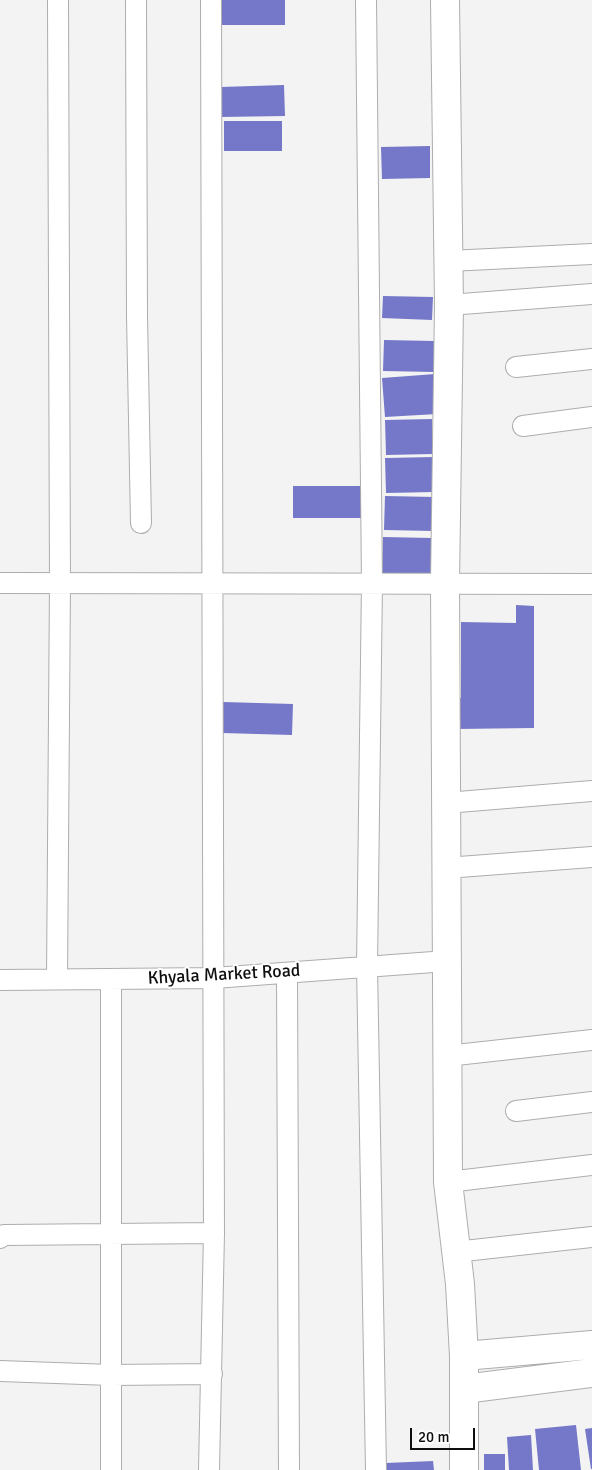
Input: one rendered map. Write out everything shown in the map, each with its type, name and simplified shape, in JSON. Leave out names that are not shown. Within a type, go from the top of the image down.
[{"type":"street","points":[[57,979],[60,583],[58,0]]},
{"type":"street","points":[[136,0],[137,316],[141,523]]},
{"type":"street","points":[[209,1470],[214,1234],[211,0]]},
{"type":"street","points":[[366,0],[372,583],[367,966],[376,1470]]},
{"type":"street","points":[[445,0],[449,261],[445,583],[448,1182],[460,1284],[464,1356],[464,1470]]},
{"type":"street","points":[[449,261],[592,254]]},
{"type":"street","points":[[449,304],[592,294]]},
{"type":"street","points":[[516,367],[592,359]]},
{"type":"street","points":[[523,426],[592,417]]},
{"type":"street","points":[[0,583],[592,584]]},
{"type":"street","points":[[446,803],[592,791]]},
{"type":"street","points":[[446,868],[592,857]]},
{"type":"street","name":"Khyala Market Road","points":[[0,980],[214,978],[447,961]]},
{"type":"street","points":[[287,972],[289,1470]]},
{"type":"street","points":[[111,979],[111,1470]]},
{"type":"street","points":[[447,1056],[592,1040]]},
{"type":"street","points":[[516,1111],[592,1102]]},
{"type":"street","points":[[448,1182],[592,1165]]},
{"type":"street","points":[[0,1238],[4,1235],[214,1234]]},
{"type":"street","points":[[455,1252],[592,1237]]},
{"type":"street","points":[[464,1356],[592,1344]]},
{"type":"street","points":[[0,1371],[111,1375],[212,1374]]},
{"type":"street","points":[[464,1389],[592,1373]]},
{"type":"building","points":[[219,0],[285,0],[285,25],[220,25]]},
{"type":"building","points":[[284,85],[285,116],[221,117],[221,87]]},
{"type":"building","points":[[224,121],[282,121],[282,151],[224,151]]},
{"type":"building","points":[[430,146],[430,178],[382,179],[381,147]]},
{"type":"building","points":[[383,296],[433,297],[432,320],[382,318]]},
{"type":"building","points":[[384,340],[434,341],[434,372],[383,371]]},
{"type":"building","points":[[435,374],[437,414],[385,417],[382,378]]},
{"type":"building","points":[[432,419],[433,454],[386,455],[385,420]]},
{"type":"building","points":[[434,457],[434,492],[386,493],[385,458]]},
{"type":"building","points":[[293,486],[367,486],[368,518],[293,518]]},
{"type":"building","points":[[385,496],[435,497],[434,531],[384,530]]},
{"type":"building","points":[[383,537],[432,538],[431,576],[382,575]]},
{"type":"building","points":[[516,605],[534,606],[534,728],[456,729],[456,698],[461,698],[461,622],[516,623]]},
{"type":"building","points":[[223,702],[293,704],[292,735],[222,733]]},
{"type":"building","points":[[576,1425],[581,1470],[539,1470],[535,1429]]},
{"type":"building","points":[[592,1428],[592,1469],[591,1469],[585,1429]]},
{"type":"building","points":[[531,1435],[533,1470],[509,1470],[507,1437]]},
{"type":"building","points":[[484,1454],[505,1454],[505,1470],[484,1470]]},
{"type":"building","points":[[433,1461],[434,1470],[387,1470],[386,1463]]}]
